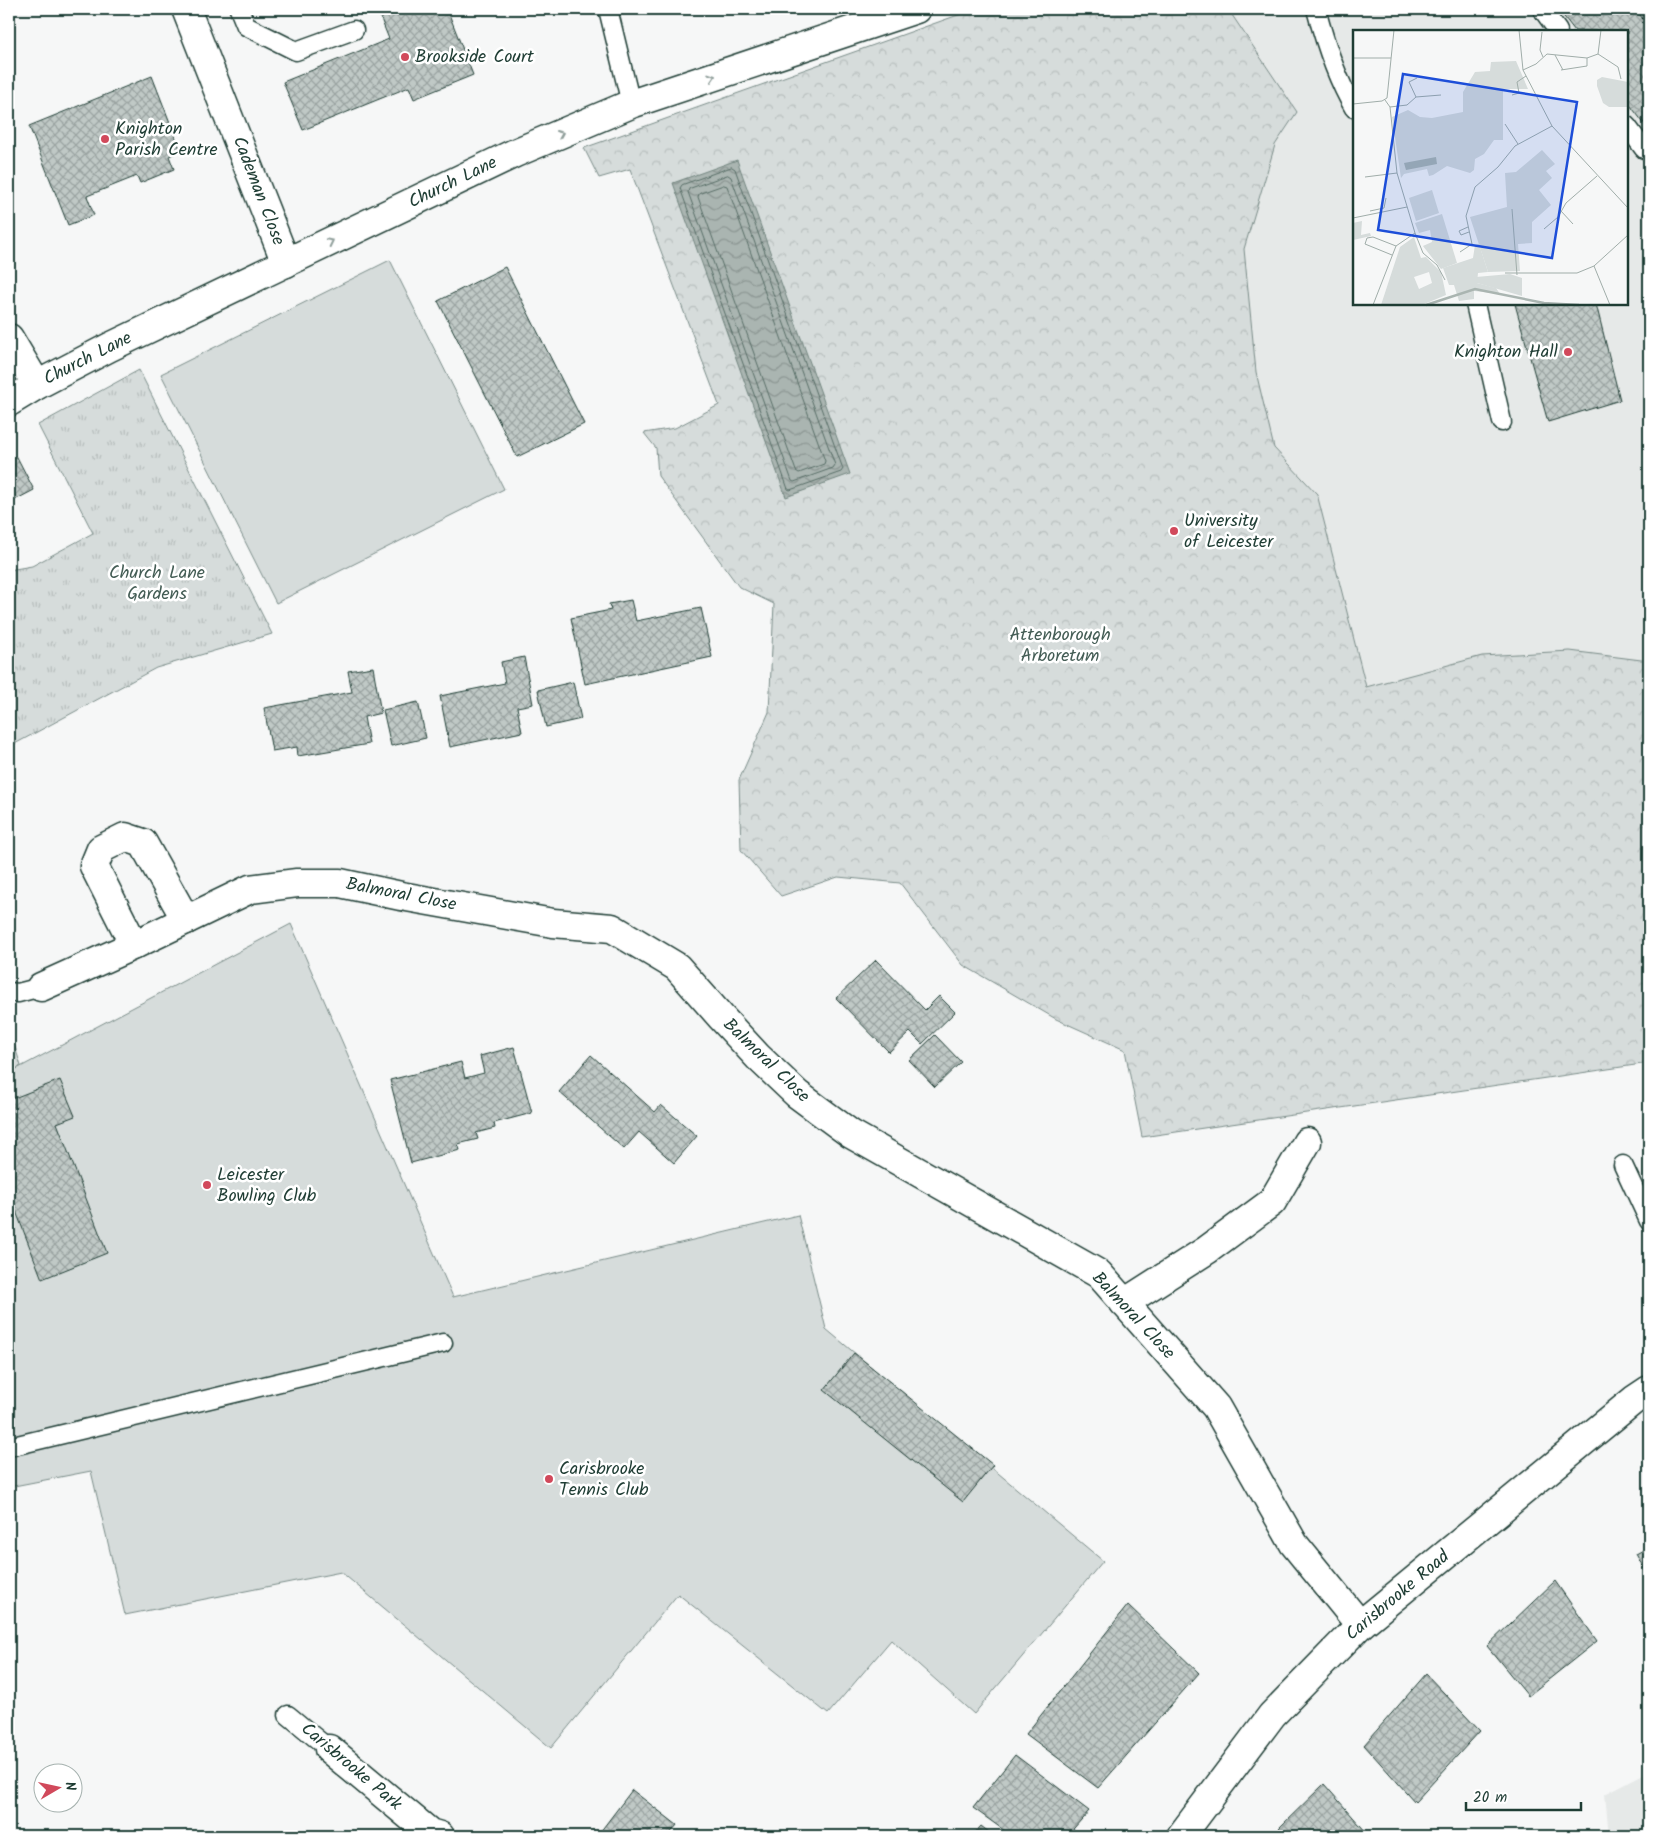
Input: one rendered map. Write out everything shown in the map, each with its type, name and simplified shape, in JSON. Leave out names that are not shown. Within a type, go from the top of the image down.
[{"type":"street","name":"Cademan Close","points":[[186,9],[286,263]]},
{"type":"street","name":"Church Lane","points":[[9,402],[37,385],[515,153],[630,104],[916,9]]},
{"type":"street","points":[[9,338],[37,385]]},
{"type":"street","points":[[134,945],[94,866],[101,849],[125,837],[143,843],[186,920]]},
{"type":"street","name":"Balmoral Close","points":[[40,987],[134,945],[250,889],[297,883],[340,883],[401,896],[553,923],[612,928],[677,967],[758,1057],[797,1094],[851,1134],[1099,1274],[1216,1407],[1294,1544],[1360,1625]]},
{"type":"street","points":[[1124,1303],[1207,1250],[1272,1202],[1307,1142]]},
{"type":"street","name":"Carisbrooke Road","points":[[1181,1836],[1272,1715],[1360,1625],[1634,1400],[1649,1390]]},
{"type":"street","name":"Carisbrooke Park","points":[[329,1748],[430,1833],[440,1836]]},
{"type":"lane","points":[[239,9],[246,26],[296,51],[354,30]]},
{"type":"lane","points":[[608,9],[630,104]]},
{"type":"lane","points":[[1316,9],[1323,38],[1345,93],[1353,106]]},
{"type":"lane","points":[[1542,9],[1557,30]]},
{"type":"lane","points":[[1628,127],[1644,149]]},
{"type":"lane","points":[[1475,305],[1502,422]]},
{"type":"lane","name":"Balmoral Close","points":[[9,992],[18,993],[40,987]]},
{"type":"lane","points":[[1623,1165],[1649,1221]]},
{"type":"lane","points":[[9,1447],[443,1343]]},
{"type":"lane","name":"Carisbrooke Park","points":[[288,1715],[329,1748]]},
{"type":"shaded area","name":"Attenborough Arboretum","points":[[975,9],[1649,9],[1649,1063],[1142,1137],[1125,1050],[1056,1019],[963,965],[900,883],[838,877],[781,896],[741,850],[739,780],[769,712],[774,604],[739,587],[658,476],[656,448],[644,433],[675,428],[719,405],[630,169],[599,178],[584,148]]},
{"type":"shaded area","points":[[1649,1771],[1649,1836],[1609,1836],[1605,1794]]},
{"type":"green space","name":"Attenborough Arboretum","points":[[975,9],[1228,9],[1297,112],[1275,145],[1244,249],[1256,372],[1274,448],[1317,494],[1366,687],[1482,656],[1570,651],[1649,661],[1649,1063],[1142,1137],[1125,1050],[1056,1019],[963,965],[900,883],[838,877],[781,896],[741,850],[739,780],[769,712],[774,604],[739,587],[658,476],[656,448],[644,433],[675,428],[719,405],[630,169],[599,178],[584,148]]},
{"type":"green space","points":[[390,260],[504,489],[276,603],[161,374]]},
{"type":"green space","name":"Church Lane Gardens","points":[[139,370],[272,634],[156,668],[9,747],[9,570],[32,566],[93,533],[38,425]]},
{"type":"green space","name":"Carisbrooke Tennis Club","points":[[291,924],[453,1297],[798,1215],[826,1329],[1103,1561],[974,1714],[891,1640],[828,1714],[678,1594],[551,1748],[341,1572],[125,1615],[91,1471],[9,1487],[9,1073]]},
{"type":"green space","points":[[9,1028],[21,1066],[9,1072]]},
{"type":"water","points":[[737,160],[850,474],[786,497],[673,183]]},
{"type":"building","name":"Brookside Court","points":[[377,9],[447,9],[473,75],[414,99],[409,87],[303,130],[283,82],[389,39]]},
{"type":"building","points":[[1558,9],[1636,9],[1649,28],[1649,48],[1644,55],[1649,62],[1649,130],[1628,102],[1628,30],[1574,30]]},
{"type":"building","name":"Knighton Parish Centre","points":[[152,76],[181,151],[169,156],[174,169],[140,183],[137,176],[87,196],[94,215],[68,225],[29,126]]},
{"type":"building","points":[[505,267],[584,424],[517,457],[438,301]]},
{"type":"building","name":"Knighton Hall","points":[[1515,305],[1596,305],[1620,400],[1548,422]]},
{"type":"building","points":[[17,457],[34,490],[9,503],[9,461]]},
{"type":"building","points":[[631,600],[636,621],[701,608],[712,657],[585,684],[571,618],[611,610],[609,604]]},
{"type":"building","points":[[524,657],[533,704],[517,707],[522,732],[450,747],[440,696],[505,683],[501,662]]},
{"type":"building","points":[[373,667],[381,713],[364,717],[369,744],[298,756],[297,747],[272,751],[264,708],[352,692],[348,671]]},
{"type":"building","points":[[573,682],[581,719],[546,727],[538,690]]},
{"type":"building","points":[[418,702],[426,738],[391,746],[383,710]]},
{"type":"building","points":[[876,960],[925,1010],[939,996],[955,1012],[922,1044],[910,1032],[889,1052],[836,998]]},
{"type":"building","points":[[935,1035],[961,1062],[935,1087],[909,1060]]},
{"type":"building","points":[[514,1047],[532,1113],[494,1123],[495,1128],[476,1133],[478,1139],[458,1144],[460,1150],[411,1163],[390,1080],[461,1062],[465,1078],[484,1073],[480,1056]]},
{"type":"building","points":[[591,1055],[655,1112],[661,1105],[697,1136],[674,1163],[639,1132],[624,1149],[559,1092]]},
{"type":"building","points":[[60,1080],[75,1116],[57,1123],[107,1253],[42,1279],[9,1193],[9,1100]]},
{"type":"building","points":[[854,1353],[993,1465],[963,1502],[824,1390]]},
{"type":"building","points":[[1649,1547],[1649,1578],[1636,1554]]},
{"type":"building","points":[[1555,1581],[1597,1641],[1528,1696],[1487,1646]]},
{"type":"building","points":[[1128,1605],[1199,1673],[1098,1788],[1026,1734]]},
{"type":"building","points":[[1426,1674],[1480,1731],[1415,1802],[1364,1745]]},
{"type":"building","points":[[1015,1755],[1089,1811],[1067,1836],[1012,1836],[973,1808]]},
{"type":"building","points":[[1324,1784],[1367,1833],[1364,1836],[1288,1836],[1279,1828]]},
{"type":"building","points":[[632,1790],[677,1825],[668,1836],[597,1836]]},
{"type":"building","points":[[981,1826],[994,1836],[972,1836]]},
{"type":"place","name":"Brookside Court","points":[[405,57]]},
{"type":"place","name":"Knighton Parish Centre","points":[[105,139]]},
{"type":"place","name":"Knighton Hall","points":[[1568,352]]},
{"type":"place","name":"University of Leicester","points":[[1174,531]]},
{"type":"place","name":"Leicester Bowling Club","points":[[207,1185]]},
{"type":"place","name":"Carisbrooke Tennis Club","points":[[549,1479]]}]
